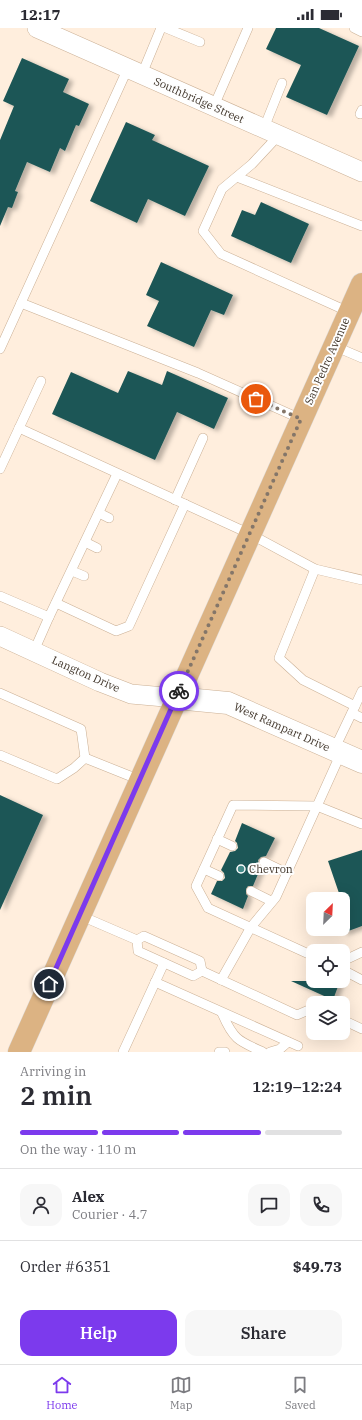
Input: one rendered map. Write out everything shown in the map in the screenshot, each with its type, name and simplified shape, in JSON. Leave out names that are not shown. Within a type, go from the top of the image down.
[{"type":"main road","name":"San Pedro Avenue","points":[[19,1052],[362,284]]},
{"type":"street","name":"Southbridge Street","points":[[37,28],[362,172]]},
{"type":"street","name":"Langton Drive","points":[[0,636],[100,682],[131,694],[176,698]]},
{"type":"street","name":"West Rampart Drive","points":[[176,698],[228,703],[362,762]]},
{"type":"lane","points":[[0,349],[21,303],[135,71],[160,28]]},
{"type":"lane","points":[[166,28],[200,42]]},
{"type":"lane","points":[[214,106],[248,28]]},
{"type":"lane","points":[[354,28],[362,32]]},
{"type":"lane","points":[[282,83],[272,131],[252,164],[222,188],[204,231],[222,254],[349,312]]},
{"type":"lane","points":[[237,177],[362,226]]},
{"type":"lane","points":[[21,303],[198,373],[301,419]]},
{"type":"lane","points":[[334,346],[362,358]]},
{"type":"lane","points":[[0,469],[41,381]]},
{"type":"lane","points":[[19,428],[250,534],[315,569],[362,580]]},
{"type":"lane","points":[[175,500],[203,438]]},
{"type":"lane","points":[[34,651],[118,474]]},
{"type":"lane","points":[[56,603],[116,631],[129,626],[138,600],[163,542],[185,504]]},
{"type":"lane","points":[[99,513],[109,518]]},
{"type":"lane","points":[[85,542],[97,548]]},
{"type":"lane","points":[[315,569],[279,658],[303,680],[353,710],[362,718]]},
{"type":"lane","points":[[72,571],[84,576]]},
{"type":"lane","points":[[0,596],[49,617]]},
{"type":"lane","points":[[222,980],[251,927],[271,901],[276,897],[317,806],[353,710],[362,691]]},
{"type":"lane","points":[[0,693],[81,729],[85,758]]},
{"type":"lane","points":[[0,755],[57,779],[74,768],[85,758]]},
{"type":"lane","points":[[85,758],[140,780]]},
{"type":"lane","points":[[306,953],[208,908],[196,886],[233,805],[317,806],[362,824]]},
{"type":"lane","points":[[217,839],[232,846]]},
{"type":"lane","points":[[264,862],[287,872]]},
{"type":"lane","points":[[204,869],[219,876]]},
{"type":"lane","points":[[251,891],[271,901]]},
{"type":"lane","points":[[79,915],[137,940]]},
{"type":"lane","points":[[137,940],[144,936],[200,961],[202,971]]},
{"type":"lane","points":[[137,940],[138,951],[193,976],[202,971]]},
{"type":"lane","points":[[350,958],[362,952]]},
{"type":"lane","points":[[123,1052],[164,963]]},
{"type":"lane","points":[[202,971],[297,1014],[306,1011]]},
{"type":"lane","points":[[350,974],[362,980]]},
{"type":"lane","points":[[155,982],[298,1046]]},
{"type":"lane","points":[[222,1013],[230,1032],[236,1038],[263,1052]]},
{"type":"lane","points":[[350,1023],[362,1028]]},
{"type":"lane","points":[[270,1052],[280,1049],[288,1042]]},
{"type":"lane","points":[[219,1052],[224,1052]]},
{"type":"building","points":[[276,28],[319,28],[359,46],[327,115],[286,97],[301,65],[266,49]]},
{"type":"building","points":[[22,58],[69,79],[63,92],[89,104],[79,126],[76,125],[65,151],[60,148],[50,172],[27,162],[15,191],[18,192],[12,208],[8,207],[0,226],[0,140],[14,106],[3,101]]},
{"type":"building","points":[[126,122],[155,135],[152,140],[209,166],[185,216],[148,199],[137,223],[90,201]]},
{"type":"building","points":[[261,202],[309,224],[291,263],[231,236],[242,210],[255,215]]},
{"type":"building","points":[[161,262],[233,295],[224,315],[211,310],[194,347],[147,326],[159,301],[146,295]]},
{"type":"building","points":[[128,371],[162,385],[167,371],[228,398],[214,429],[177,412],[155,460],[52,414],[71,372],[118,393]]},
{"type":"building","points":[[0,795],[43,815],[0,910]]},
{"type":"building","name":"Chevron","points":[[242,823],[275,838],[266,856],[261,857],[258,860],[261,867],[253,886],[248,886],[246,889],[246,894],[248,896],[243,909],[211,894],[217,881],[222,881],[225,878],[224,873],[221,870],[230,852],[235,851],[238,848],[235,841]]},
{"type":"building","points":[[362,850],[362,926],[350,930],[350,892],[339,892],[328,861]]},
{"type":"building","points":[[291,981],[306,981],[306,988]]},
{"type":"building","points":[[306,988],[337,988],[334,996],[324,996]]},
{"type":"way so far","points":[[179,691],[301,419],[256,399]]},
{"type":"place","name":"Chevron","points":[[241,869]]},
{"type":"route","points":[[49,984],[179,691]]}]
